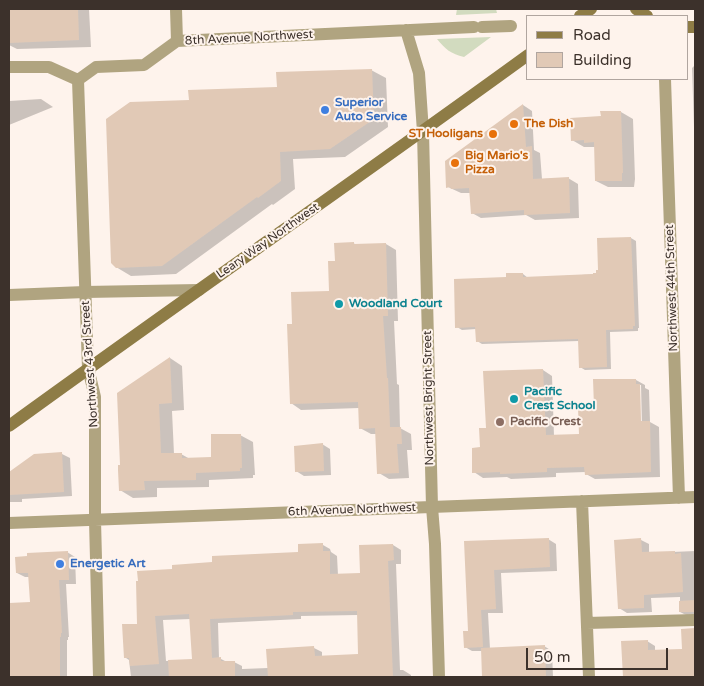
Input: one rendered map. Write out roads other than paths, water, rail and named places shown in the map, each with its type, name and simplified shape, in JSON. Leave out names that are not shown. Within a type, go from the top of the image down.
[{"type":"main road","name":"Leary Way Northwest","points":[[9,426],[88,368],[423,132],[526,56]]},
{"type":"street","points":[[176,9],[177,41]]},
{"type":"street","name":"8th Avenue Northwest","points":[[78,80],[96,67],[144,65],[177,41],[511,26]]},
{"type":"street","name":"Northwest Bright Street","points":[[406,30],[419,73],[423,132],[432,507],[439,677]]},
{"type":"street","points":[[9,67],[49,66],[78,80]]},
{"type":"street","name":"Northwest 43rd Street","points":[[78,80],[88,368],[95,398],[96,424],[95,520],[99,677]]},
{"type":"street","name":"Northwest 44th Street","points":[[665,80],[679,498]]},
{"type":"street","points":[[9,295],[199,290]]},
{"type":"street","name":"6th Avenue Northwest","points":[[9,523],[695,497]]},
{"type":"street","points":[[582,501],[589,677]]},
{"type":"street","points":[[587,623],[695,620]]},
{"type":"place","name":"Superior Auto Service","points":[[325,110]]},
{"type":"place","name":"The Dish","points":[[514,124]]},
{"type":"place","name":"ST Hooligans","points":[[493,134]]},
{"type":"place","name":"Big Mario's Pizza","points":[[455,163]]},
{"type":"place","name":"Woodland Court","points":[[339,304]]},
{"type":"place","name":"Pacific Crest School","points":[[514,399]]},
{"type":"place","name":"Pacific Crest","points":[[500,422]]},
{"type":"place","name":"Energetic Art","points":[[60,564]]}]
